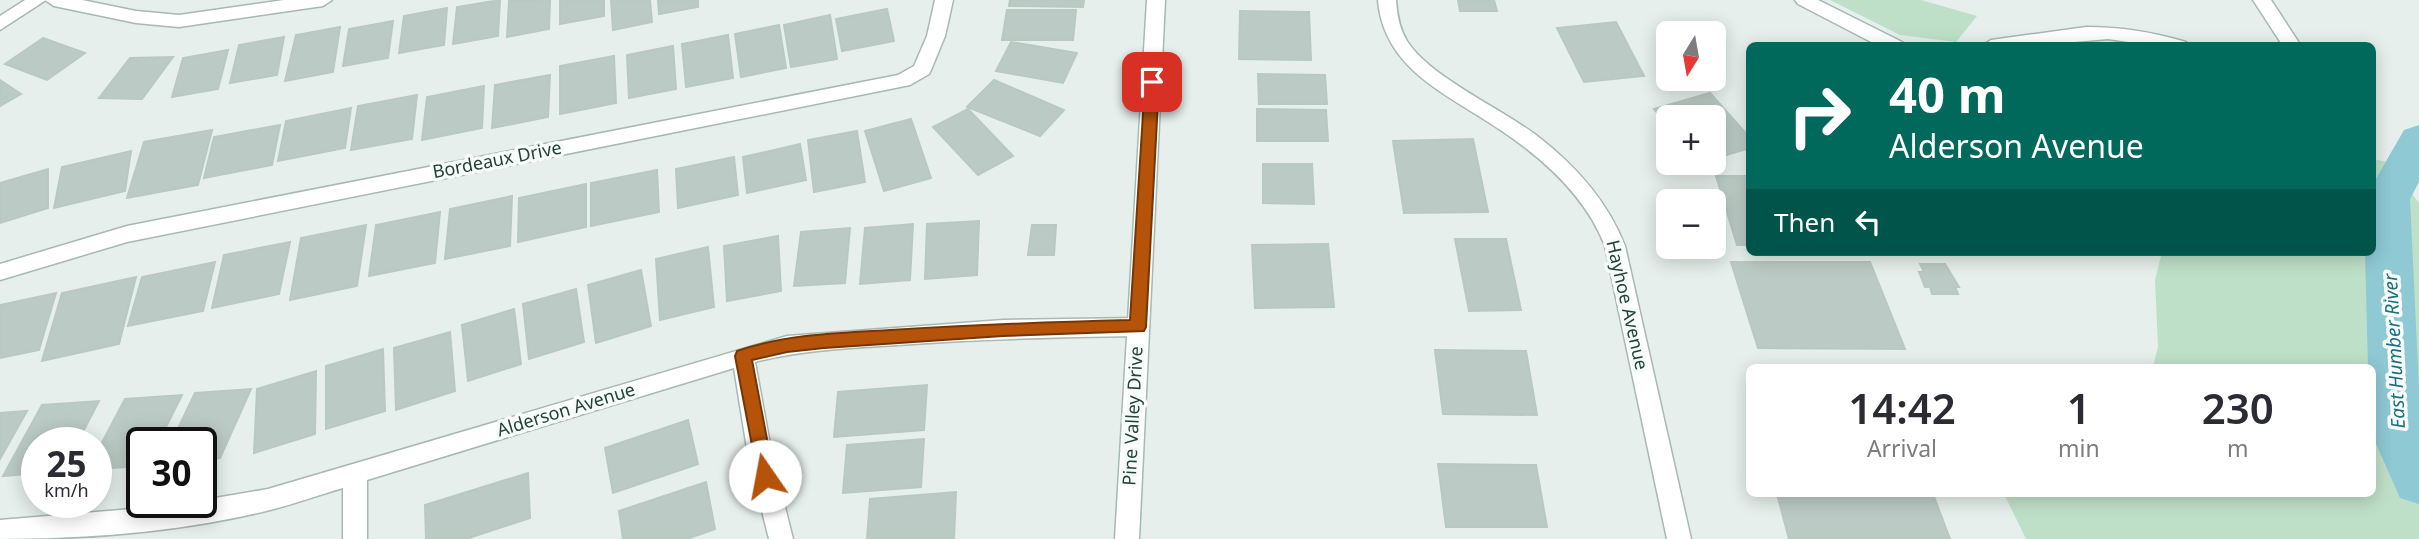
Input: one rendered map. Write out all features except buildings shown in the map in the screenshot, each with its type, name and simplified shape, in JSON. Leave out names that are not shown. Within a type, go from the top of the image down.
[{"type":"street","points":[[0,24],[37,0]]},
{"type":"street","points":[[54,0],[136,17],[179,21],[323,0]]},
{"type":"street","name":"Bordeaux Drive","points":[[0,272],[37,258],[127,234],[903,80],[922,70],[936,36],[944,0]]},
{"type":"street","name":"Pine Valley Drive","points":[[1127,539],[1156,0]]},
{"type":"street","name":"Hayhoe Avenue","points":[[1387,0],[1390,26],[1405,52],[1426,74],[1540,149],[1593,200],[1608,224],[1679,539]]},
{"type":"street","points":[[1804,0],[1887,42]]},
{"type":"street","points":[[2263,0],[2289,42]]},
{"type":"street","points":[[2013,42],[2073,31],[2113,31],[2162,42]]},
{"type":"street","name":"Alderson Avenue","points":[[0,531],[182,517],[268,500],[787,345],[1003,329],[1138,327]]},
{"type":"street","points":[[743,356],[760,455],[781,539]]},
{"type":"street","points":[[355,474],[355,539]]},
{"type":"green space","points":[[1830,0],[1921,0],[1977,16],[1956,42],[1900,35]]},
{"type":"green space","points":[[2376,160],[2388,162],[2419,203],[2419,539],[2026,539],[2005,497],[2376,497],[2376,364],[2154,364],[2158,347],[2155,280],[2161,256],[2376,256]]},
{"type":"waterway","name":"East Humber River","points":[[2419,141],[2387,199],[2395,428],[2419,481]]},
{"type":"route","points":[[765,476],[743,356],[787,345],[824,341],[1003,329],[1138,327],[1152,82]]}]
